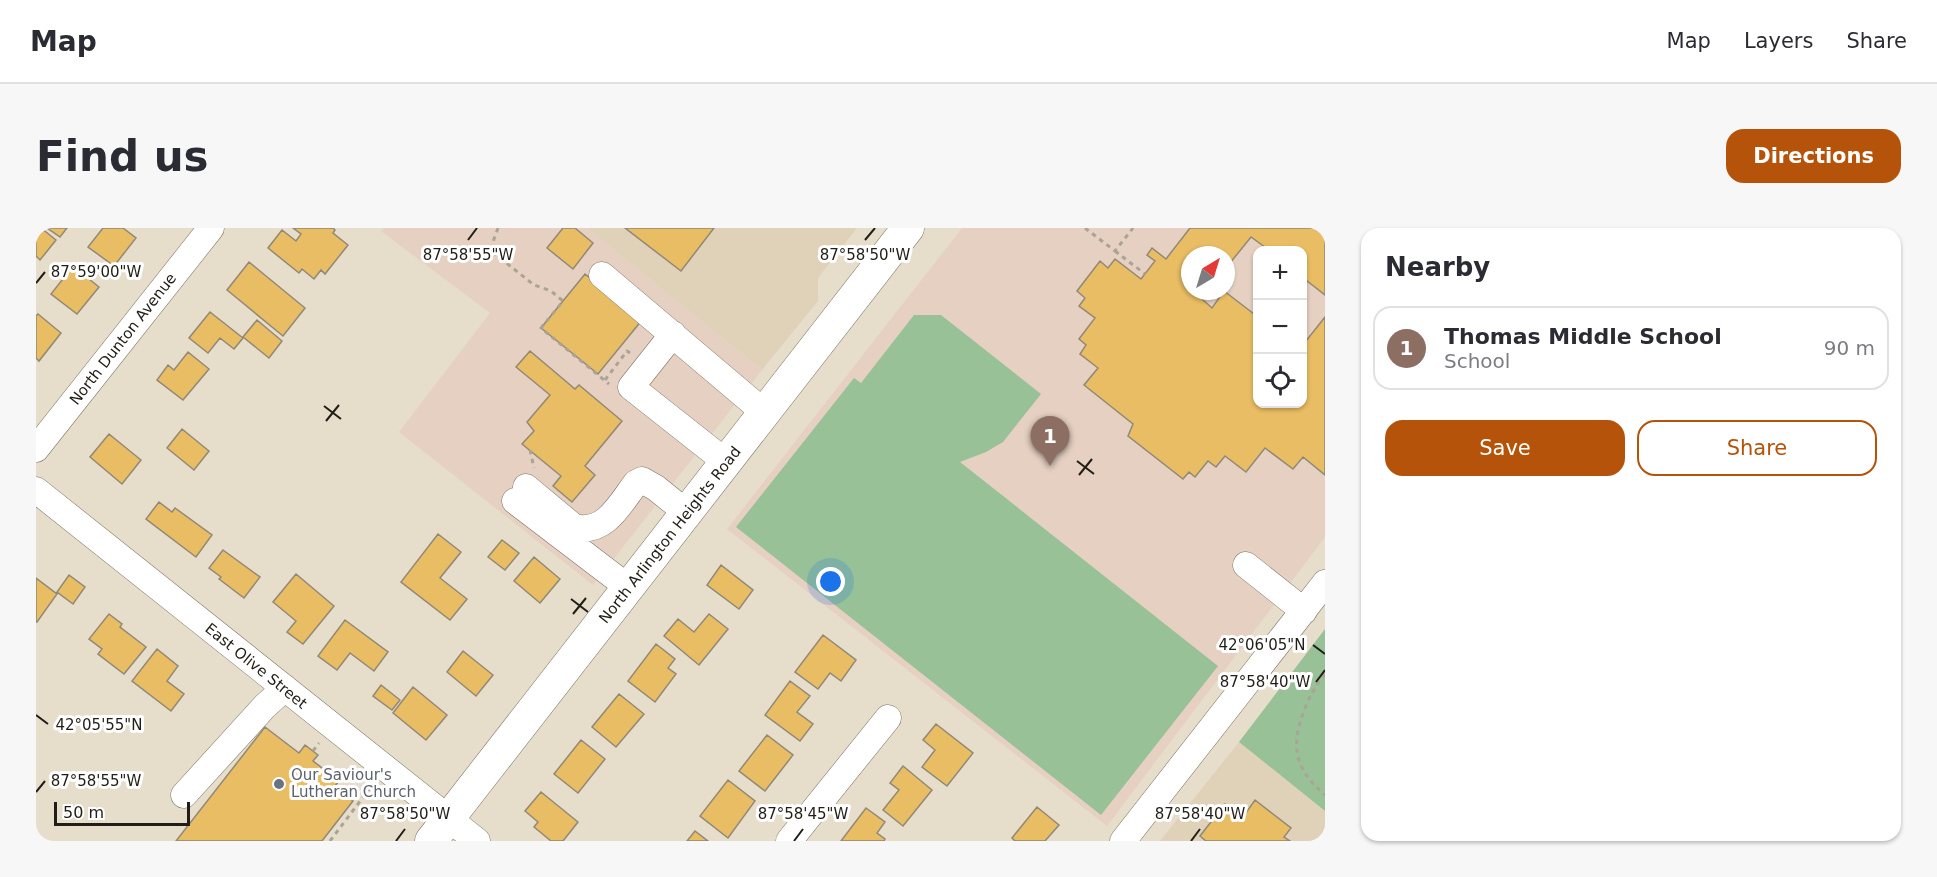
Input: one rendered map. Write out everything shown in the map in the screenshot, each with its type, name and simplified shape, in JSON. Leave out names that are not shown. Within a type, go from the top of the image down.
[{"type":"main road","name":"North Arlington Heights Road","points":[[440,830],[909,228]]},
{"type":"street","name":"North Dunton Avenue","points":[[36,449],[211,228]]},
{"type":"street","points":[[602,275],[765,413]]},
{"type":"street","points":[[673,334],[631,387],[726,462]]},
{"type":"street","points":[[628,588],[520,494],[574,527],[592,529],[601,525],[636,483],[642,480],[656,488],[687,513]]},
{"type":"street","name":"East Olive Street","points":[[36,490],[386,769],[440,830],[477,841]]},
{"type":"street","points":[[1246,565],[1304,610]]},
{"type":"street","points":[[1123,841],[1325,583]]},
{"type":"street","points":[[184,795],[265,706],[285,688]]},
{"type":"street","points":[[789,841],[888,718]]},
{"type":"path","points":[[498,228],[490,250],[534,285],[551,291],[563,301],[541,328],[617,391],[631,387]]},
{"type":"path","points":[[1085,228],[1145,274]]},
{"type":"path","points":[[1115,251],[1133,228]]},
{"type":"path","points":[[1325,674],[1308,700],[1297,729],[1296,744],[1301,766],[1325,795]]},
{"type":"path","points":[[312,751],[316,747]]},
{"type":"path","points":[[324,838],[329,841],[386,769]]},
{"type":"shaded area","points":[[384,228],[587,228],[762,370],[593,585],[399,432],[490,313],[381,231]]},
{"type":"shaded area","points":[[587,228],[857,228],[818,278],[818,301],[762,370]]},
{"type":"shaded area","points":[[962,228],[1325,228],[1325,537],[1107,826],[727,529]]},
{"type":"shaded area","points":[[1239,742],[1325,811],[1325,841],[1160,841]]},
{"type":"green space","points":[[914,315],[941,315],[1041,394],[1003,442],[986,452],[960,462],[1218,666],[1101,815],[736,527],[854,378],[861,383]]},
{"type":"green space","points":[[1325,629],[1325,811],[1239,742]]},
{"type":"building","points":[[38,228],[56,240],[40,260],[36,256]]},
{"type":"building","points":[[47,228],[67,228],[60,237]]},
{"type":"building","points":[[103,228],[123,228],[136,238],[114,266],[88,247]]},
{"type":"building","points":[[293,228],[333,228],[335,230],[333,233],[348,245],[325,274],[321,270],[314,279],[302,269],[299,273],[268,248],[282,230],[296,241],[301,234]]},
{"type":"building","points":[[563,228],[575,228],[593,243],[573,269],[547,248]]},
{"type":"building","points":[[625,228],[714,228],[681,271]]},
{"type":"building","points":[[1190,228],[1325,228],[1325,295],[1307,281],[1307,246],[1263,246],[1251,237],[1235,257],[1235,246],[1181,246],[1181,300],[1203,300],[1212,308],[1218,300],[1235,299],[1253,313],[1253,408],[1307,408],[1307,340],[1325,317],[1325,475],[1303,457],[1293,469],[1265,448],[1246,472],[1225,456],[1216,467],[1208,461],[1195,477],[1189,472],[1183,479],[1128,436],[1133,424],[1084,385],[1098,368],[1080,354],[1086,345],[1079,339],[1095,318],[1079,306],[1085,298],[1077,291],[1100,261],[1108,268],[1115,259],[1141,279],[1155,261],[1147,255],[1152,248],[1166,259]]},
{"type":"building","points":[[249,262],[305,308],[283,336],[227,290]]},
{"type":"building","points":[[73,266],[99,287],[77,314],[51,294]]},
{"type":"building","points":[[585,274],[642,320],[598,374],[541,328]]},
{"type":"building","points":[[210,312],[243,338],[234,349],[220,338],[208,353],[189,338]]},
{"type":"building","points":[[38,314],[61,333],[39,361],[36,358],[36,316]]},
{"type":"building","points":[[257,320],[282,341],[269,358],[243,337]]},
{"type":"building","points":[[530,351],[575,389],[579,385],[622,421],[585,466],[595,475],[572,502],[553,486],[561,476],[522,444],[534,431],[527,422],[550,395],[516,367]]},
{"type":"building","points":[[188,352],[209,369],[183,400],[157,380],[168,365],[174,370]]},
{"type":"building","points":[[182,429],[209,451],[194,470],[167,448]]},
{"type":"building","points":[[109,434],[141,460],[122,484],[90,457]]},
{"type":"building","points":[[159,502],[172,512],[175,508],[212,535],[196,557],[146,519]]},
{"type":"building","points":[[438,534],[461,552],[440,578],[467,599],[450,620],[401,582]]},
{"type":"building","points":[[502,540],[519,553],[505,570],[488,557]]},
{"type":"building","points":[[223,550],[260,577],[244,598],[219,579],[221,577],[209,568]]},
{"type":"building","points":[[534,557],[560,579],[540,603],[514,581]]},
{"type":"building","points":[[721,565],[753,590],[739,609],[707,585]]},
{"type":"building","points":[[296,574],[334,606],[303,644],[287,632],[296,621],[273,602]]},
{"type":"building","points":[[69,575],[85,587],[73,604],[57,592]]},
{"type":"building","points":[[36,578],[57,594],[37,622],[36,622]]},
{"type":"building","points":[[109,614],[122,624],[120,627],[146,647],[124,674],[98,654],[102,649],[89,639]]},
{"type":"building","points":[[709,614],[728,629],[699,665],[664,636],[678,619],[694,632]]},
{"type":"building","points":[[345,620],[388,652],[374,671],[350,653],[337,670],[318,656]]},
{"type":"building","points":[[823,635],[856,660],[841,681],[830,673],[818,689],[795,672]]},
{"type":"building","points":[[656,644],[675,659],[668,668],[676,674],[655,702],[628,681]]},
{"type":"building","points":[[157,649],[178,666],[167,681],[184,694],[171,711],[132,681]]},
{"type":"building","points":[[463,651],[493,675],[476,696],[447,672]]},
{"type":"building","points":[[790,681],[810,696],[797,712],[813,724],[800,741],[765,715]]},
{"type":"building","points":[[381,685],[400,700],[392,710],[373,696]]},
{"type":"building","points":[[413,687],[447,715],[426,740],[393,713]]},
{"type":"building","points":[[619,694],[644,714],[616,747],[592,727]]},
{"type":"building","points":[[936,724],[973,753],[947,786],[922,767],[935,750],[923,740]]},
{"type":"building","name":"Our Saviour's Lutheran Church","points":[[265,727],[299,753],[305,745],[318,755],[313,761],[339,781],[335,786],[353,801],[322,841],[176,841]]},
{"type":"building","points":[[767,735],[793,755],[765,791],[739,771]]},
{"type":"building","points":[[581,740],[605,759],[578,793],[554,774]]},
{"type":"building","points":[[903,766],[932,790],[903,826],[883,810],[899,790],[890,783]]},
{"type":"building","points":[[728,780],[755,801],[728,838],[700,816]]},
{"type":"building","points":[[541,792],[578,822],[563,841],[551,841],[534,827],[538,822],[525,811]]},
{"type":"building","points":[[1255,800],[1291,828],[1284,837],[1290,841],[1206,841],[1200,836],[1225,804],[1243,817]]},
{"type":"building","points":[[1037,807],[1059,825],[1045,841],[1015,841],[1012,838]]},
{"type":"building","points":[[866,808],[885,822],[877,833],[885,839],[884,841],[841,841]]},
{"type":"building","points":[[695,831],[708,841],[687,841]]},
{"type":"place","name":"Thomas Middle School","points":[[1050,466]]},
{"type":"place","name":"Our Saviour's Lutheran Church","points":[[279,784]]}]
